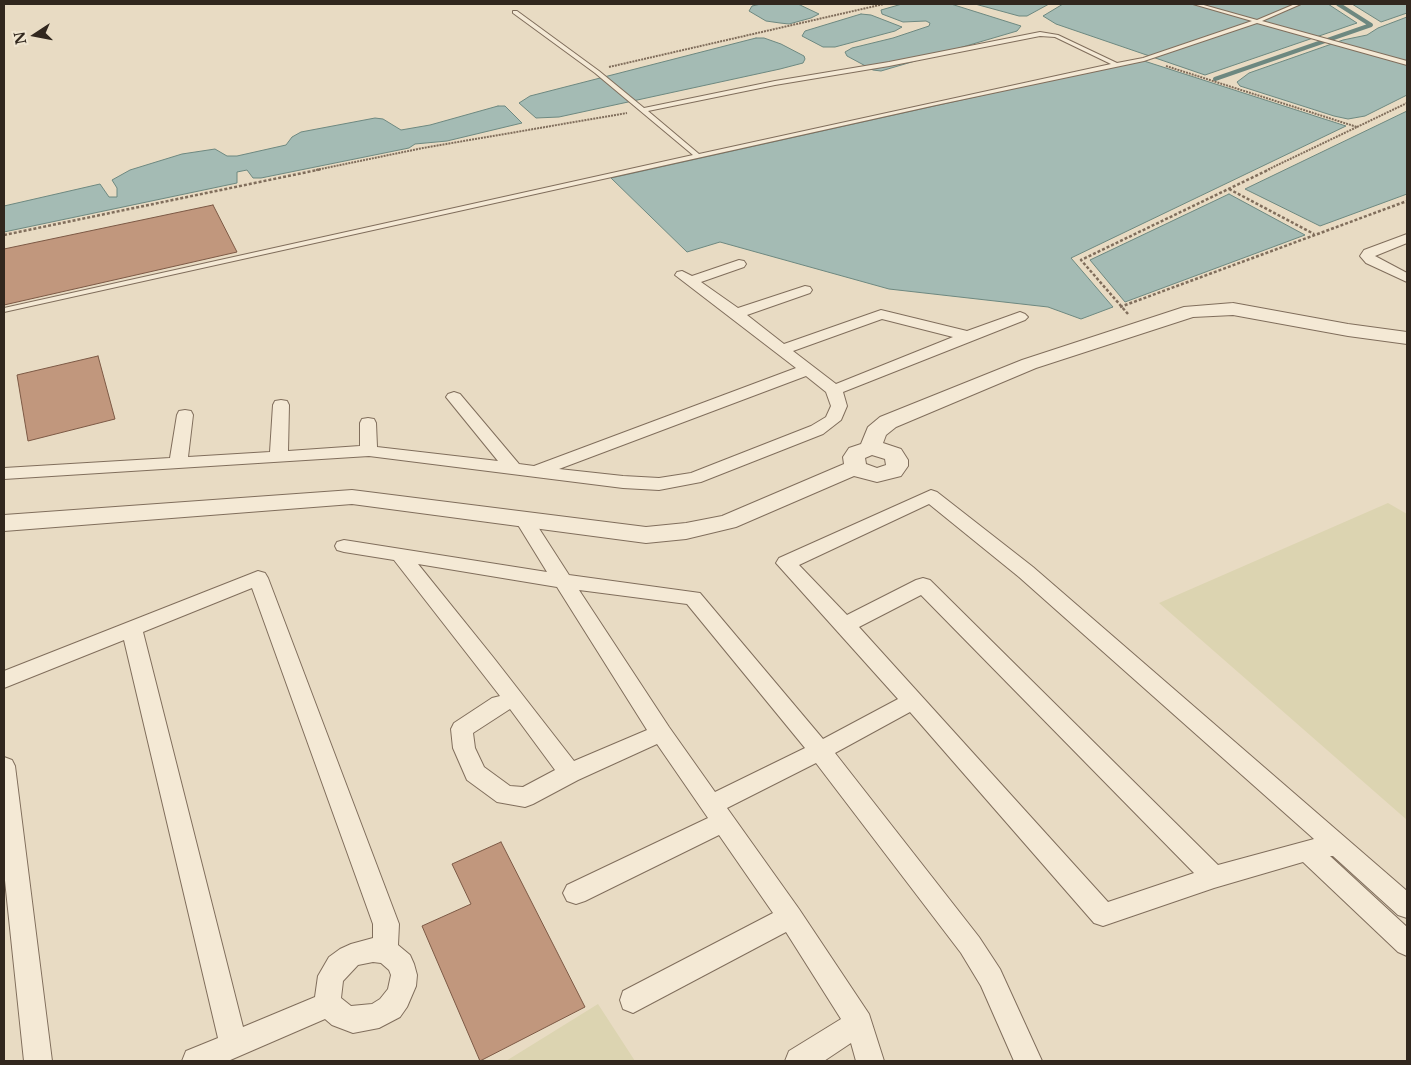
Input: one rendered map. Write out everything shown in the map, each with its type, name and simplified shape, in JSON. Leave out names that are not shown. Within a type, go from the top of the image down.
[{"type":"street","points":[[1407,238],[1368,253],[1367,256],[1371,260],[1407,278]]},
{"type":"street","points":[[4,474],[369,451],[623,482],[658,484],[695,478],[817,430],[833,420],[839,406],[834,390],[686,278],[739,264]]},
{"type":"street","points":[[736,314],[805,290]]},
{"type":"street","points":[[870,448],[876,432],[888,422],[1029,364],[1140,326],[1191,311],[1233,309],[1348,330],[1407,338]]},
{"type":"street","points":[[781,350],[881,314],[968,336]]},
{"type":"street","points":[[834,390],[1020,317]]},
{"type":"street","points":[[536,472],[806,370]]},
{"type":"street","points":[[454,397],[514,469]]},
{"type":"street","points":[[280,456],[281,405]]},
{"type":"street","points":[[178,463],[185,415]]},
{"type":"street","points":[[368,423],[369,451]]},
{"type":"street","points":[[870,448],[886,450],[893,454],[897,460],[897,466],[893,470],[877,475],[862,471],[856,467],[854,462],[857,452],[870,448]]},
{"type":"street","points":[[4,523],[352,497],[646,535],[686,531],[728,522],[856,467]]},
{"type":"street","points":[[1337,845],[1307,850],[1214,877],[1103,916],[845,625],[786,563],[931,496],[1026,572],[1337,845],[1407,907]]},
{"type":"street","points":[[524,520],[661,733],[790,917],[859,1023],[870,1061]]},
{"type":"street","points":[[344,546],[563,581],[693,598],[820,751],[970,945],[991,978],[1028,1061]]},
{"type":"street","points":[[400,555],[514,698],[570,773]]},
{"type":"street","points":[[4,680],[258,578],[386,924],[385,951]]},
{"type":"street","points":[[845,625],[923,585],[1214,877]]},
{"type":"street","points":[[132,629],[234,1045]]},
{"type":"street","points":[[514,698],[500,704],[462,729],[464,748],[475,774],[506,795],[524,797],[570,773],[661,733]]},
{"type":"street","points":[[576,893],[717,813],[820,751],[912,701]]},
{"type":"street","points":[[4,766],[38,1061]]},
{"type":"street","points":[[1307,850],[1407,944]]},
{"type":"street","points":[[633,1000],[790,917]]},
{"type":"street","points":[[385,951],[394,956],[401,964],[404,974],[401,992],[390,1008],[372,1017],[353,1020],[342,1016],[330,1004],[328,988],[331,976],[348,957],[360,952],[385,951]]},
{"type":"street","points":[[196,1061],[330,1004]]},
{"type":"street","points":[[799,1061],[859,1023]]},
{"type":"lane","points":[[1195,4],[1407,63]]},
{"type":"lane","points":[[4,310],[1144,59],[1258,21],[1299,4]]},
{"type":"lane","points":[[515,12],[597,72],[698,156]]},
{"type":"lane","points":[[644,110],[775,83],[889,64],[1040,34],[1056,36],[1117,65]]},
{"type":"path","points":[[597,72],[626,62],[884,4]]},
{"type":"path","points":[[1144,59],[1357,127]]},
{"type":"path","points":[[1140,326],[1120,307],[1081,260],[1407,103]]},
{"type":"path","points":[[4,235],[414,150],[644,110]]},
{"type":"path","points":[[1229,188],[1314,234]]},
{"type":"path","points":[[1120,307],[1407,201]]},
{"type":"shaded area","points":[[1388,503],[1407,514],[1407,820],[1159,603]]},
{"type":"shaded area","points":[[598,1004],[635,1061],[506,1061]]},
{"type":"water","points":[[761,4],[798,4],[819,14],[789,24],[766,21],[749,11],[752,6]]},
{"type":"water","points":[[902,4],[951,4],[1021,26],[1017,31],[881,71],[873,70],[847,56],[845,52],[852,48],[893,38],[929,26],[930,23],[926,21],[903,22],[882,14],[881,10]]},
{"type":"water","points":[[975,4],[1049,4],[1027,16],[1019,16]]},
{"type":"water","points":[[1063,4],[1328,4],[1357,23],[1205,75],[1056,24],[1043,16]]},
{"type":"water","points":[[1352,4],[1407,4],[1407,13],[1381,22]]},
{"type":"water","points":[[861,14],[871,15],[902,27],[895,31],[835,47],[823,47],[802,36],[805,31]]},
{"type":"water","points":[[1407,17],[1407,95],[1365,116],[1348,119],[1334,116],[1240,86],[1237,82],[1249,73],[1343,40],[1367,35],[1378,28]]},
{"type":"water","points":[[756,38],[764,38],[781,44],[804,56],[805,59],[803,63],[780,69],[559,117],[536,118],[519,103],[530,96]]},
{"type":"water","points":[[1141,60],[1346,126],[1071,258],[1113,307],[1081,319],[1048,307],[889,289],[720,242],[687,252],[611,178]]},
{"type":"water","points":[[498,106],[505,106],[522,123],[447,141],[415,144],[409,148],[261,178],[253,178],[247,170],[237,172],[237,183],[4,232],[4,206],[100,184],[109,197],[117,197],[117,188],[112,180],[130,170],[182,154],[215,149],[227,156],[237,156],[286,145],[292,137],[301,132],[375,118],[383,119],[401,130],[430,125]]},
{"type":"water","points":[[1407,111],[1407,194],[1320,226],[1245,189]]},
{"type":"water","points":[[1229,194],[1305,235],[1125,302],[1090,260]]},
{"type":"building","points":[[213,205],[237,252],[4,305],[4,249]]},
{"type":"building","points":[[98,356],[115,419],[28,441],[17,375]]},
{"type":"building","points":[[501,842],[585,1007],[480,1061],[422,926],[471,904],[452,864]]},
{"type":"waterway","points":[[1215,79],[1371,25],[1338,4]]}]
